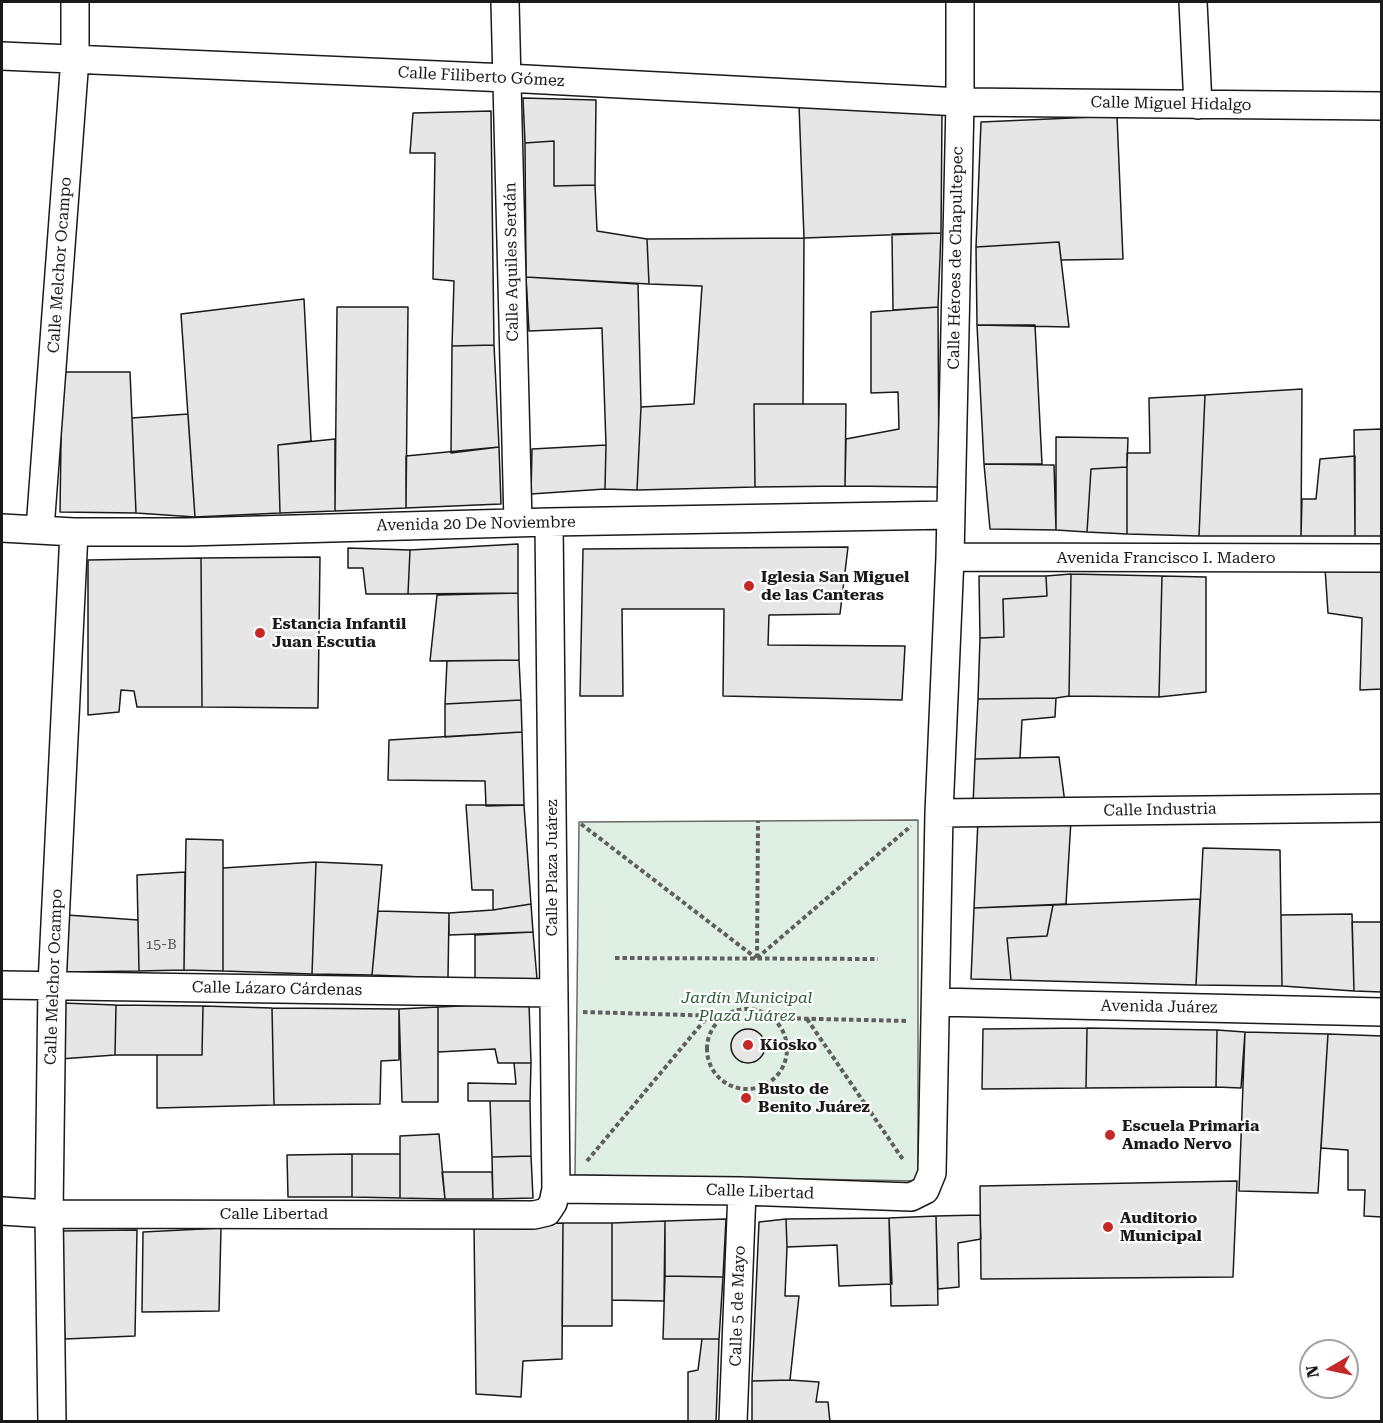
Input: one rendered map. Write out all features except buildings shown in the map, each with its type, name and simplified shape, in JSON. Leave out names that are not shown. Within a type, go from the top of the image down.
[{"type":"street","name":"Calle Melchor Ocampo","points":[[40,529],[75,58],[75,2]]},
{"type":"street","name":"Calle Aquiles Serdán","points":[[505,2],[518,523]]},
{"type":"street","name":"Calle Héroes de Chapultepec","points":[[951,515],[960,2]]},
{"type":"street","points":[[1193,2],[1198,105]]},
{"type":"street","name":"Calle Filiberto Gómez","points":[[2,56],[507,78],[960,102]]},
{"type":"street","name":"Calle Miguel Hidalgo","points":[[960,102],[1382,106]]},
{"type":"street","points":[[936,1002],[929,816],[950,557],[951,515]]},
{"type":"street","name":"Avenida 20 De Noviembre","points":[[2,528],[74,532],[186,532],[549,522],[951,515]]},
{"type":"street","name":"Calle Plaza Juárez","points":[[549,522],[553,993],[552,1201]]},
{"type":"street","name":"Calle Melchor Ocampo","points":[[52,1422],[49,1214],[52,985],[74,532]]},
{"type":"street","name":"Avenida Francisco I. Madero","points":[[950,557],[1382,558]]},
{"type":"street","name":"Calle Industria","points":[[929,816],[1382,808]]},
{"type":"street","name":"Calle Lázaro Cárdenas","points":[[2,985],[553,993]]},
{"type":"street","name":"Avenida Juárez","points":[[936,1002],[1382,1012]]},
{"type":"street","name":"Calle Libertad","points":[[2,1211],[49,1214],[534,1215],[552,1201],[742,1191],[911,1197],[925,1190],[932,1173],[936,1002]]},
{"type":"street","name":"Calle 5 de Mayo","points":[[733,1422],[742,1191]]},
{"type":"path","points":[[757,958],[929,816]]},
{"type":"path","points":[[757,958],[758,821]]},
{"type":"path","points":[[579,822],[757,958]]},
{"type":"path","points":[[615,958],[878,959]]},
{"type":"path","points":[[748,1008],[762,1011],[774,1018],[782,1028],[787,1041],[787,1054],[776,1077],[766,1085],[741,1089],[717,1076],[706,1052],[708,1038],[714,1025],[723,1016],[735,1010],[748,1008]]},
{"type":"path","points":[[577,1012],[723,1016]]},
{"type":"path","points":[[582,1166],[709,1015]]},
{"type":"path","points":[[774,1018],[917,1021]]},
{"type":"path","points":[[807,1019],[904,1162]]},
{"type":"green space","name":"Jardín Municipal Plaza Juárez","points":[[918,820],[918,1181],[575,1175],[579,822]]},
{"type":"place","name":"Iglesia San Miguel de las Canteras","points":[[749,586]]},
{"type":"place","name":"Estancia Infantil Juan Escutia","points":[[260,633]]},
{"type":"place","name":"Kiosko","points":[[748,1045]]},
{"type":"place","name":"Busto de Benito Juárez","points":[[746,1098]]},
{"type":"place","name":"Escuela Primaria Amado Nervo","points":[[1110,1135]]},
{"type":"place","name":"Auditorio Municipal","points":[[1108,1227]]}]
